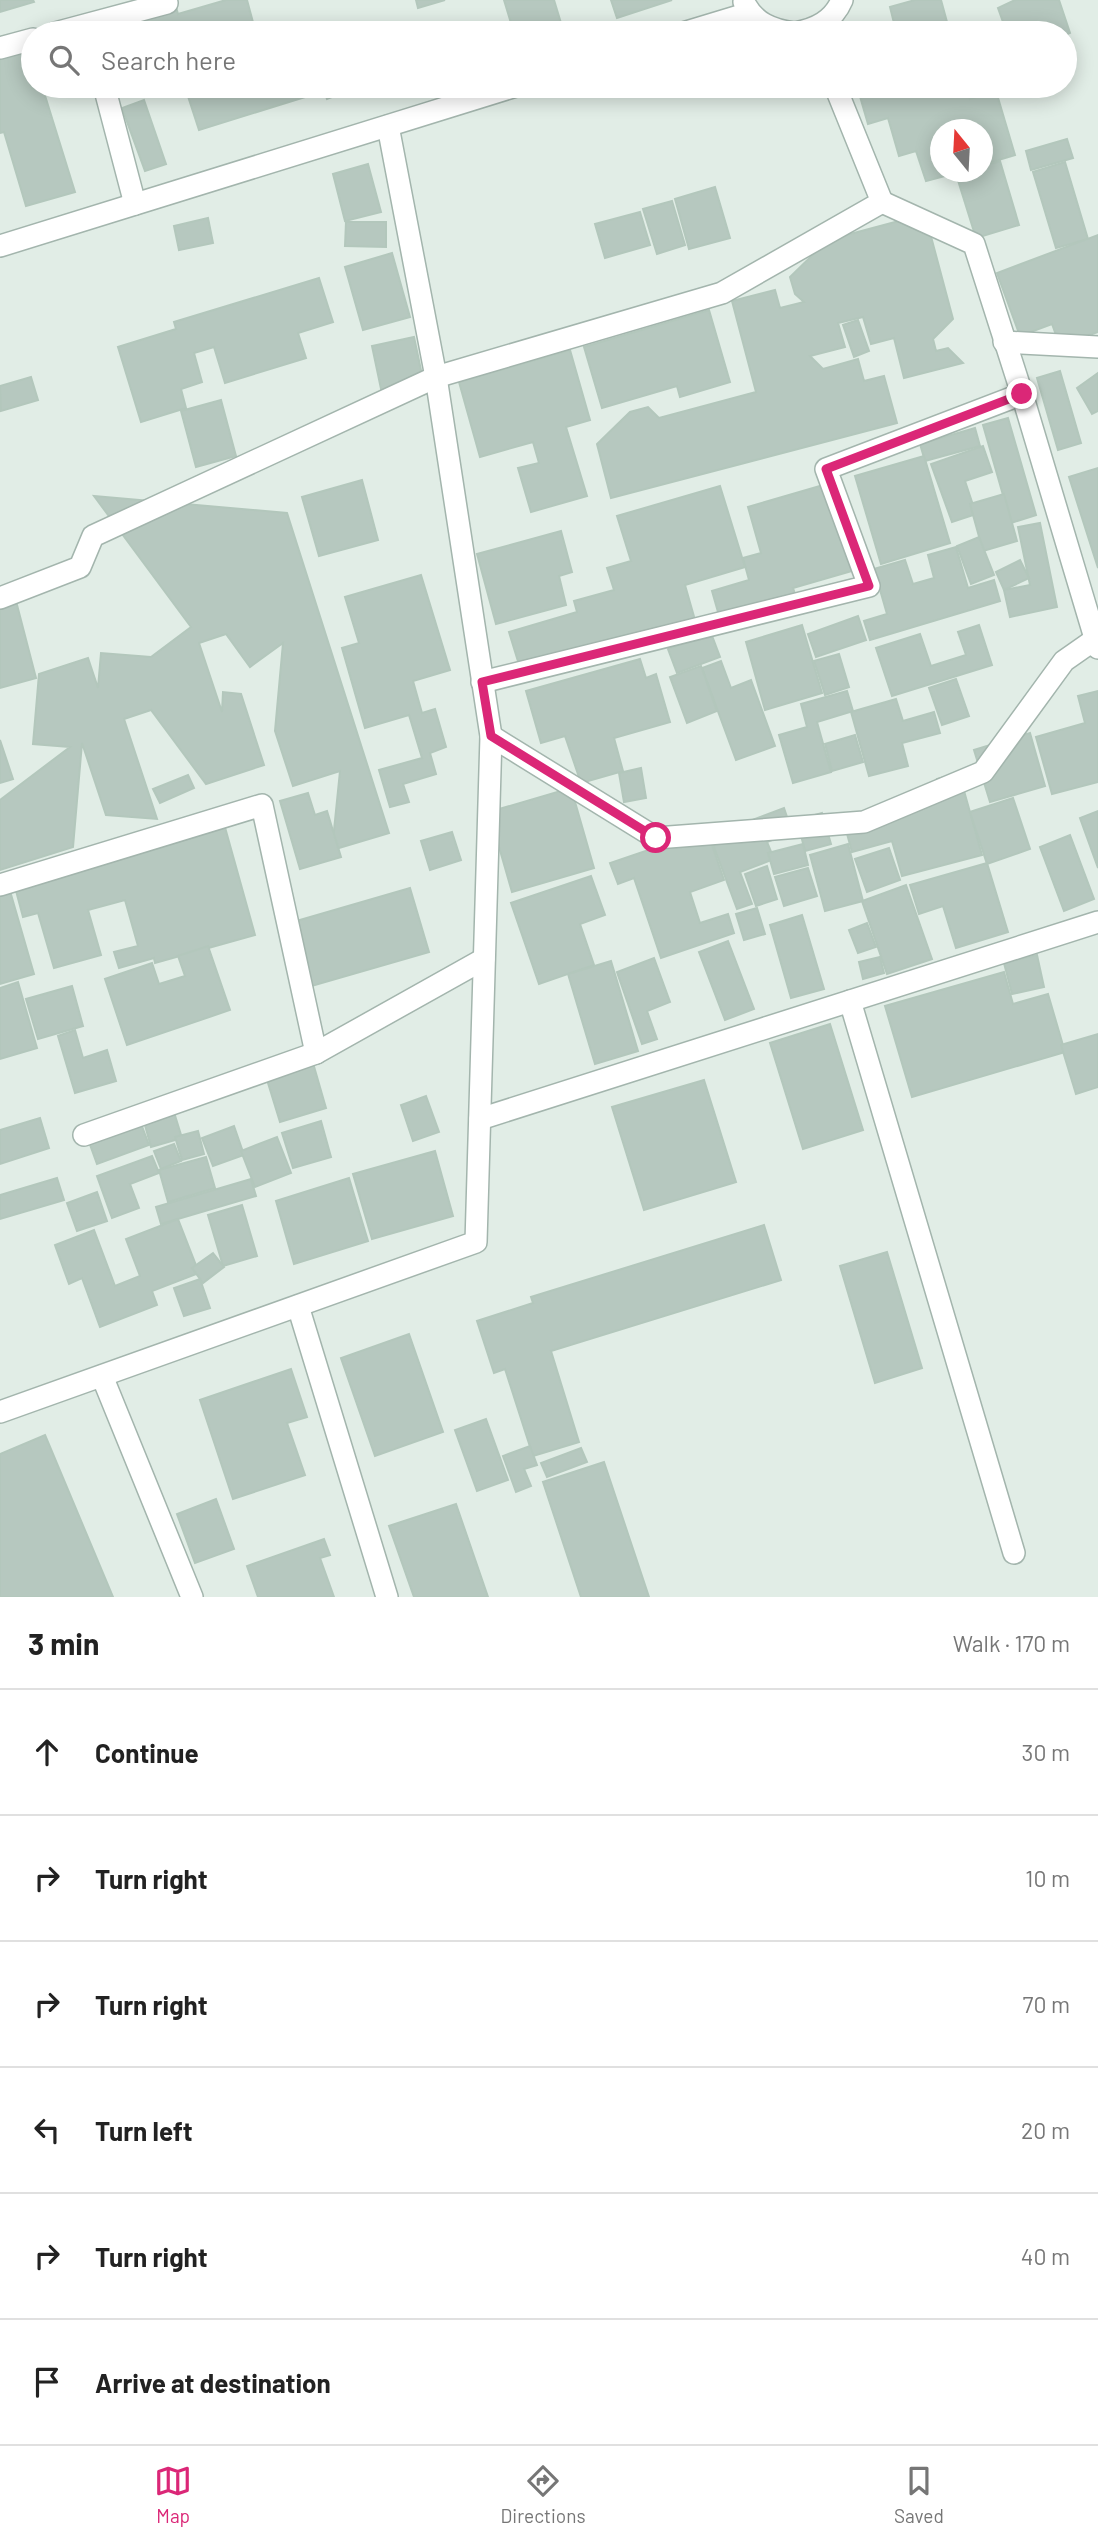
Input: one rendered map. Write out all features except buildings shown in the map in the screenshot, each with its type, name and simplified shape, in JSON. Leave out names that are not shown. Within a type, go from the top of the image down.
[{"type":"street","points":[[827,21],[842,0]]},
{"type":"street","points":[[112,21],[169,1]]},
{"type":"street","points":[[711,21],[746,6],[762,21]]},
{"type":"street","points":[[0,48],[21,42]]},
{"type":"street","points":[[107,98],[135,204]]},
{"type":"street","points":[[0,246],[478,98]]},
{"type":"street","points":[[491,736],[656,838],[864,822],[983,772],[1064,661],[1096,644],[1022,394],[974,244],[882,202],[840,98]]},
{"type":"street","points":[[0,1412],[476,1242],[491,736],[436,377],[388,126]]},
{"type":"street","points":[[0,598],[80,567],[93,536],[436,377],[722,293],[882,202]]},
{"type":"street","points":[[1004,342],[1098,348]]},
{"type":"street","points":[[482,682],[869,586],[826,469],[1022,394]]},
{"type":"street","points":[[0,885],[262,805],[316,1053]]},
{"type":"street","points":[[480,1119],[1098,922]]},
{"type":"street","points":[[84,1135],[316,1053],[484,959]]},
{"type":"street","points":[[849,1001],[1014,1553]]},
{"type":"street","points":[[298,1306],[387,1597]]},
{"type":"street","points":[[102,1376],[192,1597]]},
{"type":"route","points":[[656,838],[491,736],[482,682],[869,586],[826,469],[1022,394]]}]
